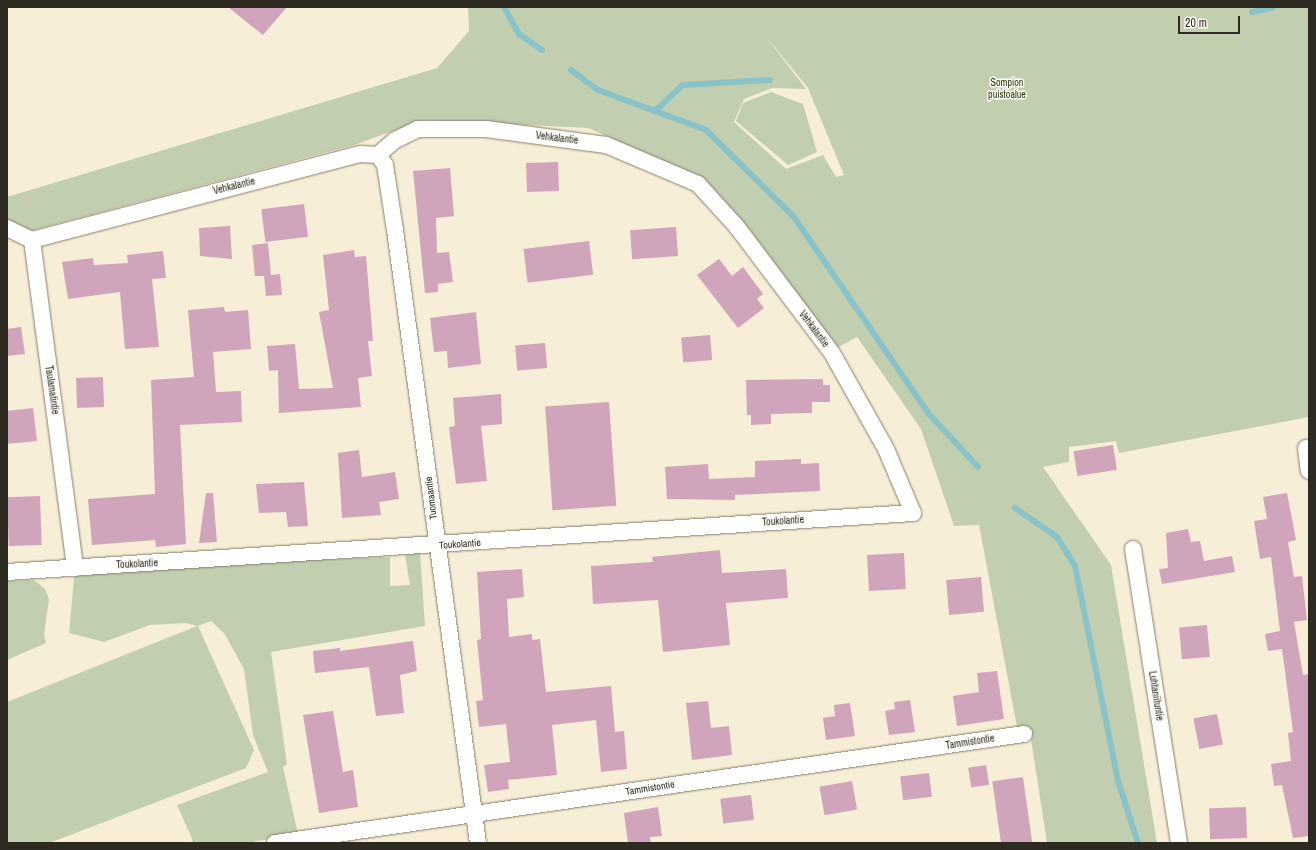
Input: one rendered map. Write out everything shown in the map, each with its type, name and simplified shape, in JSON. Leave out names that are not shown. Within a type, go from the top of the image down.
[{"type":"street","name":"Vehkalantie","points":[[32,240],[360,154],[378,155],[395,140],[418,130],[486,129],[606,145],[698,184],[737,227],[832,353],[886,449],[913,513]]},
{"type":"street","name":"Tuomaantie","points":[[378,155],[385,165],[395,230],[478,843]]},
{"type":"street","points":[[8,231],[32,240]]},
{"type":"street","name":"Taulamatintie","points":[[32,240],[75,568]]},
{"type":"street","points":[[1306,448],[1309,471]]},
{"type":"street","name":"Toukolantie","points":[[7,572],[437,546],[913,513]]},
{"type":"street","name":"Luhtaniituntie","points":[[1133,549],[1179,843]]},
{"type":"street","name":"Tammistontie","points":[[275,843],[299,841],[1024,734]]},
{"type":"green space","name":"Sompion puistoalue","points":[[468,7],[1309,7],[1309,417],[1119,453],[1116,441],[1069,447],[1069,462],[1043,467],[1111,565],[1157,843],[1047,843],[1031,739],[1017,727],[979,525],[954,526],[921,429],[857,337],[833,350],[702,178],[588,128],[423,120],[354,145],[7,237],[7,197],[437,68],[469,31]],"holes":[[[764,34],[808,88],[844,175],[836,177],[823,155],[786,169],[734,122],[744,99],[772,88],[806,89]]]},
{"type":"green space","points":[[771,92],[803,104],[817,152],[788,165],[736,121],[743,103]]},
{"type":"green space","points":[[420,553],[425,626],[271,652],[287,764],[283,767],[298,834],[245,843],[188,843],[193,841],[177,805],[268,772],[253,735],[244,669],[224,633],[211,621],[198,626],[254,750],[246,768],[49,843],[7,843],[7,702],[197,626],[186,623],[150,625],[104,642],[69,633],[75,568],[390,557],[390,586],[410,585],[405,555]]},
{"type":"green space","points":[[34,580],[45,589],[49,599],[44,635],[46,643],[7,660],[7,581]]},
{"type":"building","points":[[228,7],[287,7],[263,35]]},
{"type":"building","points":[[558,162],[559,191],[527,192],[526,163]]},
{"type":"building","points":[[450,168],[454,216],[436,218],[437,253],[449,252],[453,282],[438,284],[438,292],[425,293],[413,171]]},
{"type":"building","points":[[304,204],[308,237],[265,242],[261,209]]},
{"type":"building","points":[[230,226],[232,259],[200,256],[199,228]]},
{"type":"building","points":[[676,227],[678,256],[632,259],[630,230]]},
{"type":"building","points":[[589,241],[593,275],[528,283],[523,249]]},
{"type":"building","points":[[268,243],[271,275],[280,274],[282,295],[266,296],[264,276],[255,276],[252,245]]},
{"type":"building","points":[[354,250],[355,257],[366,256],[373,341],[368,341],[372,376],[358,378],[361,407],[279,413],[278,370],[269,371],[267,346],[295,344],[299,389],[333,388],[319,312],[329,310],[323,255]]},
{"type":"building","points":[[163,251],[166,278],[152,279],[159,347],[125,349],[120,292],[68,299],[62,262],[93,258],[94,265],[128,263],[127,255]]},
{"type":"building","points":[[719,259],[732,276],[743,267],[763,294],[757,299],[764,308],[738,328],[697,275]]},
{"type":"building","points":[[224,307],[225,312],[248,310],[251,349],[213,352],[216,392],[241,391],[242,422],[180,425],[186,544],[156,547],[155,540],[92,545],[88,499],[155,494],[151,380],[194,377],[188,310]]},
{"type":"building","points":[[476,312],[481,364],[448,368],[447,351],[434,352],[430,318]]},
{"type":"building","points":[[21,327],[25,354],[7,356],[7,329]]},
{"type":"building","points":[[710,335],[712,360],[683,362],[681,338]]},
{"type":"building","points":[[545,343],[547,368],[517,371],[515,346]]},
{"type":"building","points":[[103,377],[104,407],[77,408],[76,378]]},
{"type":"building","points":[[823,379],[823,385],[830,385],[830,402],[812,402],[812,413],[771,414],[771,424],[751,425],[751,415],[747,415],[746,380]]},
{"type":"building","points":[[501,394],[502,424],[481,426],[487,481],[456,484],[449,427],[455,426],[453,398]]},
{"type":"building","points":[[609,402],[616,506],[552,510],[545,406]]},
{"type":"building","points":[[33,408],[37,441],[7,444],[7,411]]},
{"type":"building","points":[[1113,445],[1117,470],[1077,476],[1073,451]]},
{"type":"building","points":[[359,450],[362,477],[395,472],[399,499],[379,502],[381,515],[342,518],[338,453]]},
{"type":"building","points":[[801,459],[801,464],[819,463],[820,491],[735,495],[735,500],[667,499],[665,467],[708,464],[709,479],[755,477],[755,461]]},
{"type":"building","points":[[304,482],[308,526],[288,527],[286,512],[259,513],[256,484]]},
{"type":"building","points":[[206,493],[213,493],[217,542],[199,543]]},
{"type":"building","points":[[1287,493],[1296,540],[1288,542],[1294,577],[1302,576],[1307,620],[1294,622],[1303,675],[1309,674],[1309,836],[1293,838],[1282,785],[1274,786],[1271,764],[1291,761],[1288,733],[1293,732],[1282,649],[1268,651],[1265,634],[1280,631],[1271,557],[1260,559],[1254,521],[1267,519],[1263,497]]},
{"type":"building","points":[[40,496],[42,545],[9,546],[7,497]]},
{"type":"building","points":[[1188,529],[1191,542],[1200,541],[1204,561],[1232,556],[1235,572],[1162,584],[1159,569],[1168,568],[1166,533]]},
{"type":"building","points":[[720,550],[722,573],[786,569],[788,598],[726,603],[730,645],[663,652],[658,600],[593,604],[591,566],[653,562],[652,557]]},
{"type":"building","points":[[904,553],[906,589],[869,591],[867,555]]},
{"type":"building","points":[[522,569],[524,597],[507,599],[509,637],[532,634],[532,640],[540,639],[546,692],[611,686],[615,732],[624,731],[627,769],[601,772],[596,720],[552,725],[557,775],[508,780],[509,789],[488,792],[484,765],[510,762],[506,724],[479,727],[476,701],[483,700],[477,640],[481,639],[477,572]]},
{"type":"building","points":[[981,577],[984,612],[949,615],[946,580]]},
{"type":"building","points":[[1207,625],[1210,657],[1182,659],[1179,627]]},
{"type":"building","points":[[413,641],[417,671],[400,675],[404,713],[376,716],[369,667],[315,673],[313,651],[340,648],[340,651]]},
{"type":"building","points":[[997,671],[1004,719],[957,726],[953,696],[979,692],[977,673]]},
{"type":"building","points":[[910,700],[915,732],[889,735],[885,711],[895,709],[894,702]]},
{"type":"building","points":[[708,701],[711,728],[729,726],[732,755],[692,760],[686,703]]},
{"type":"building","points":[[850,703],[855,736],[826,740],[823,718],[835,716],[834,705]]},
{"type":"building","points":[[333,711],[343,772],[353,770],[358,807],[319,813],[303,715]]},
{"type":"building","points":[[1217,714],[1223,744],[1199,749],[1193,719]]},
{"type":"building","points":[[986,765],[989,785],[971,788],[968,768]]},
{"type":"building","points":[[929,773],[932,797],[903,800],[900,777]]},
{"type":"building","points":[[1023,777],[1032,843],[1001,843],[992,781]]},
{"type":"building","points":[[852,781],[857,810],[825,815],[820,787]]},
{"type":"building","points":[[751,795],[754,820],[723,824],[720,799]]},
{"type":"building","points":[[658,807],[662,836],[650,837],[651,843],[628,843],[624,813]]},
{"type":"building","points":[[1246,807],[1247,838],[1210,839],[1209,808]]},
{"type":"waterway","points":[[504,7],[519,34],[542,50]]},
{"type":"waterway","points":[[1252,12],[1273,7]]},
{"type":"waterway","points":[[571,70],[598,90],[706,130],[794,217],[929,414],[978,467]]},
{"type":"waterway","points":[[655,111],[683,85],[770,80]]},
{"type":"waterway","points":[[1015,508],[1057,537],[1075,566],[1118,781],[1138,843]]}]
